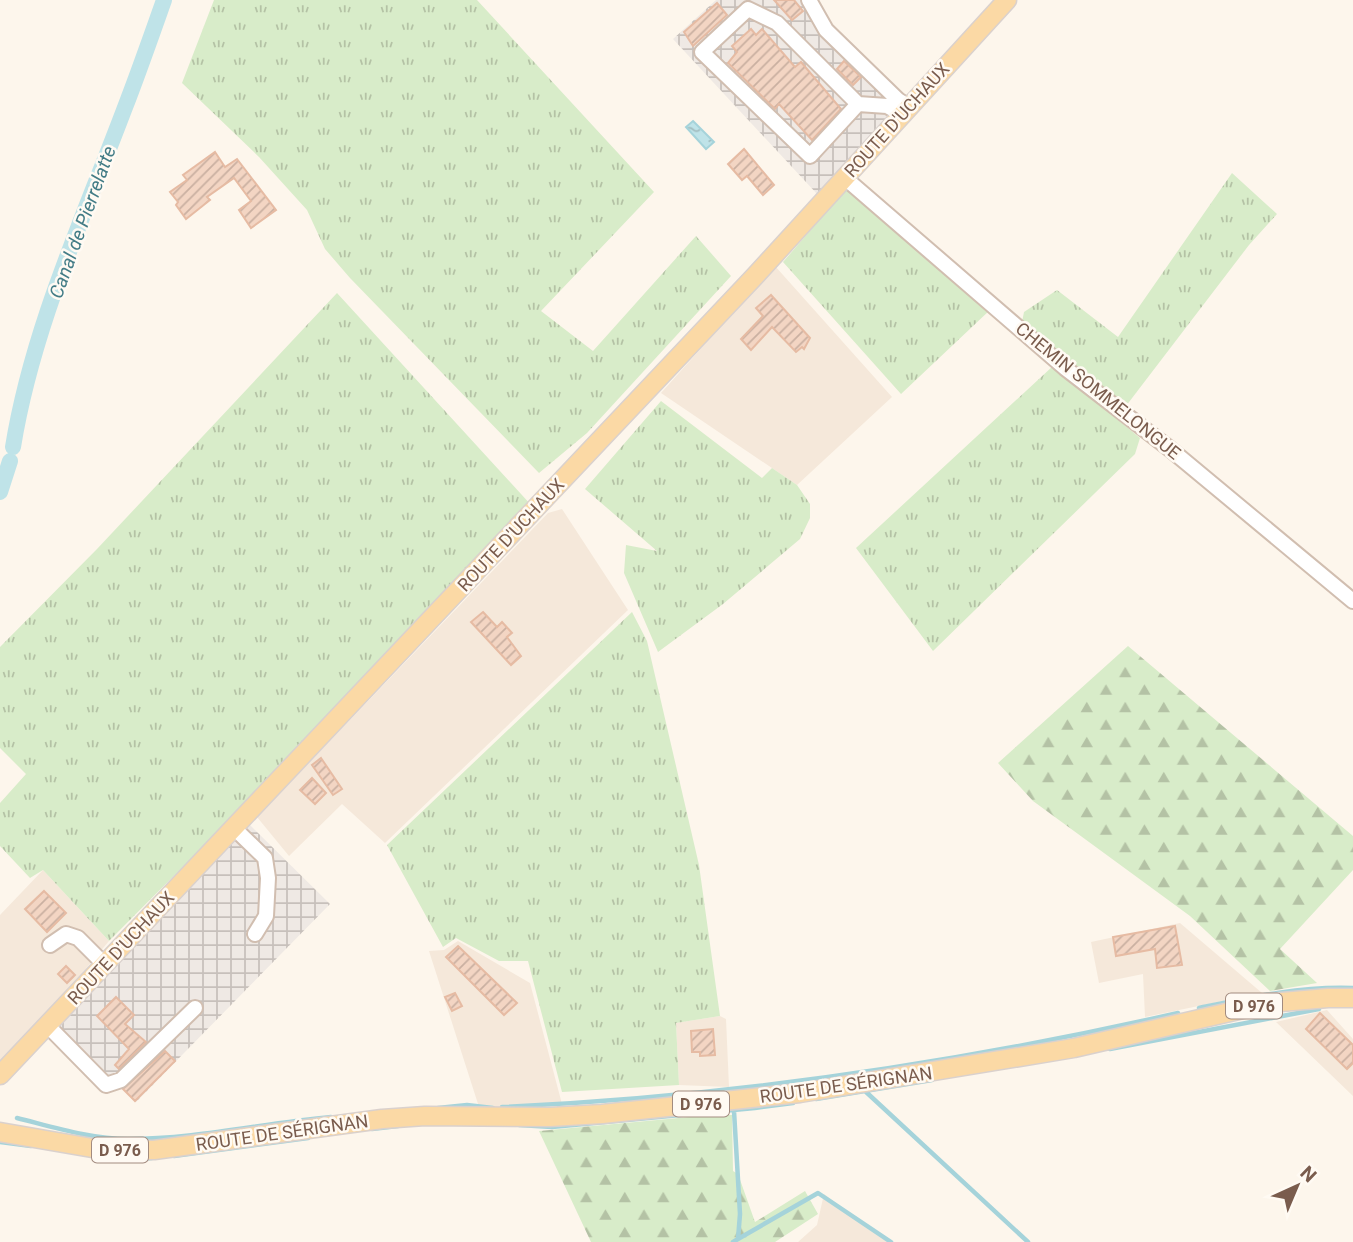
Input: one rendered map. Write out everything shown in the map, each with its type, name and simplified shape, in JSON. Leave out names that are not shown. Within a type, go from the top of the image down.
[{"type":"main road","name":"ROUTE D'UCHAUX","points":[[0,1084],[5,1071],[845,178],[1007,0]]},
{"type":"main road","name":"ROUTE DE SÉRIGNAN","points":[[0,1132],[99,1149],[154,1150],[382,1119],[602,1114],[800,1093],[1074,1048],[1269,1003],[1353,998]]},
{"type":"street","points":[[809,0],[826,30],[898,100],[905,111]]},
{"type":"street","points":[[858,104],[810,156],[702,52],[748,9],[776,23],[858,104],[887,106],[905,111]]},
{"type":"street","name":"CHEMIN SOMMELONGUE","points":[[845,178],[1065,368],[1170,449],[1353,601]]},
{"type":"street","points":[[234,828],[265,858],[268,878],[266,916],[255,934]]},
{"type":"street","points":[[50,946],[66,934],[78,938],[105,965]]},
{"type":"street","points":[[48,1026],[106,1085],[121,1080],[195,1008]]},
{"type":"shaded area","points":[[716,0],[802,0],[899,108],[818,195],[673,39]]},
{"type":"shaded area","points":[[775,266],[892,397],[797,485],[661,393]]},
{"type":"shaded area","points":[[562,509],[628,610],[385,843],[342,804],[289,856],[257,817],[548,513]]},
{"type":"shaded area","points":[[250,825],[330,904],[136,1102],[56,1026]]},
{"type":"shaded area","points":[[43,870],[109,941],[63,996],[0,1062],[0,915]]},
{"type":"shaded area","points":[[1180,923],[1262,993],[1145,1017],[1143,974],[1099,983],[1091,942]]},
{"type":"shaded area","points":[[458,941],[530,983],[562,1104],[479,1107],[429,951],[444,950]]},
{"type":"shaded area","points":[[1327,1010],[1353,1039],[1353,1096],[1276,1022]]},
{"type":"shaded area","points":[[720,1016],[726,1019],[729,1087],[679,1085],[676,1023]]},
{"type":"shaded area","points":[[824,1194],[888,1242],[798,1242],[817,1225]]},
{"type":"green space","points":[[214,0],[477,0],[654,192],[541,311],[593,351],[696,236],[731,276],[587,433],[539,473],[350,278],[325,249],[307,210],[259,157],[182,83]]},
{"type":"green space","points":[[1232,173],[1277,214],[1249,245],[1126,406],[1022,322],[1024,312],[1057,290],[1118,337]]},
{"type":"green space","points":[[846,189],[990,310],[901,394],[783,262]]},
{"type":"green space","points":[[337,293],[532,506],[311,738],[109,941],[43,870],[30,878],[0,846],[0,803],[26,774],[0,748],[0,647],[97,549]]},
{"type":"green space","points":[[1053,366],[1140,438],[1135,454],[933,651],[856,548]]},
{"type":"green space","points":[[661,401],[762,478],[772,468],[797,485],[810,504],[810,518],[800,539],[723,604],[658,652],[624,573],[626,545],[657,551],[585,489]]},
{"type":"green space","points":[[632,612],[647,641],[699,865],[720,1016],[676,1023],[679,1085],[562,1092],[528,961],[499,961],[456,938],[443,947],[387,845]]},
{"type":"green space","points":[[1128,646],[1353,836],[1353,870],[1280,949],[1317,983],[1270,991],[1190,916],[1033,801],[998,763]]},
{"type":"green space","points":[[732,1115],[733,1171],[738,1174],[755,1222],[805,1191],[818,1214],[775,1242],[591,1242],[539,1131]]},
{"type":"water","points":[[693,121],[714,142],[706,149],[686,127]]},
{"type":"building","points":[[774,0],[794,0],[803,11],[792,20]]},
{"type":"building","points":[[717,3],[727,15],[693,46],[684,32]]},
{"type":"building","points":[[751,29],[756,35],[762,29],[795,67],[801,62],[841,109],[812,140],[779,104],[775,109],[728,63],[737,52],[732,46]]},
{"type":"building","points":[[844,61],[861,77],[853,85],[837,69]]},
{"type":"building","points":[[744,149],[774,185],[763,195],[747,176],[742,180],[728,164]]},
{"type":"building","points":[[215,152],[225,167],[237,159],[276,210],[251,228],[239,210],[251,201],[234,178],[207,197],[210,200],[186,219],[170,192],[187,180],[183,175]]},
{"type":"building","points":[[771,295],[810,338],[804,349],[802,347],[796,352],[772,327],[751,350],[741,339],[763,316],[756,308]]},
{"type":"building","points":[[483,612],[497,627],[502,622],[512,633],[507,637],[521,656],[511,665],[471,622]]},
{"type":"building","points":[[321,758],[342,789],[333,795],[312,765]]},
{"type":"building","points":[[312,778],[326,793],[315,804],[300,790]]},
{"type":"building","points":[[44,891],[66,913],[47,932],[25,909]]},
{"type":"building","points":[[1175,926],[1182,965],[1157,968],[1155,949],[1116,956],[1113,937]]},
{"type":"building","points":[[458,946],[517,1003],[504,1015],[446,957]]},
{"type":"building","points":[[66,966],[75,975],[67,983],[58,974]]},
{"type":"building","points":[[455,993],[462,1006],[452,1011],[445,997]]},
{"type":"building","points":[[116,997],[134,1015],[125,1024],[146,1042],[119,1069],[115,1065],[129,1049],[97,1016]]},
{"type":"building","points":[[1320,1013],[1353,1045],[1353,1063],[1347,1069],[1306,1029]]},
{"type":"building","points":[[713,1029],[715,1055],[700,1056],[700,1052],[692,1052],[691,1031]]},
{"type":"building","points":[[165,1051],[175,1061],[135,1101],[123,1089]]},
{"type":"waterway","name":"Canal de Pierrelatte","points":[[13,447],[32,361],[45,318],[164,0]]},
{"type":"waterway","name":"Canal de Pierrelatte","points":[[0,492],[10,461]]},
{"type":"waterway","points":[[1199,1008],[1295,991],[1353,988]]},
{"type":"waterway","points":[[1110,1049],[1319,1009]]},
{"type":"waterway","points":[[502,1107],[672,1095],[842,1075],[1011,1047],[1178,1013]]},
{"type":"waterway","points":[[816,1099],[932,1080]]},
{"type":"waterway","points":[[865,1091],[1028,1242]]},
{"type":"waterway","points":[[519,1125],[552,1127],[793,1103]]},
{"type":"waterway","points":[[438,1108],[467,1105],[493,1108]]},
{"type":"waterway","points":[[733,1242],[738,1239],[740,1214],[734,1111]]},
{"type":"waterway","points":[[17,1118],[86,1135],[128,1139],[204,1134],[331,1117]]},
{"type":"waterway","points":[[372,1129],[398,1126]]},
{"type":"waterway","points":[[174,1156],[308,1138]]},
{"type":"waterway","points":[[0,1142],[31,1146]]},
{"type":"waterway","points":[[95,1157],[115,1160]]},
{"type":"waterway","points":[[133,1160],[152,1158]]},
{"type":"waterway","points":[[738,1239],[818,1193],[891,1242]]}]
